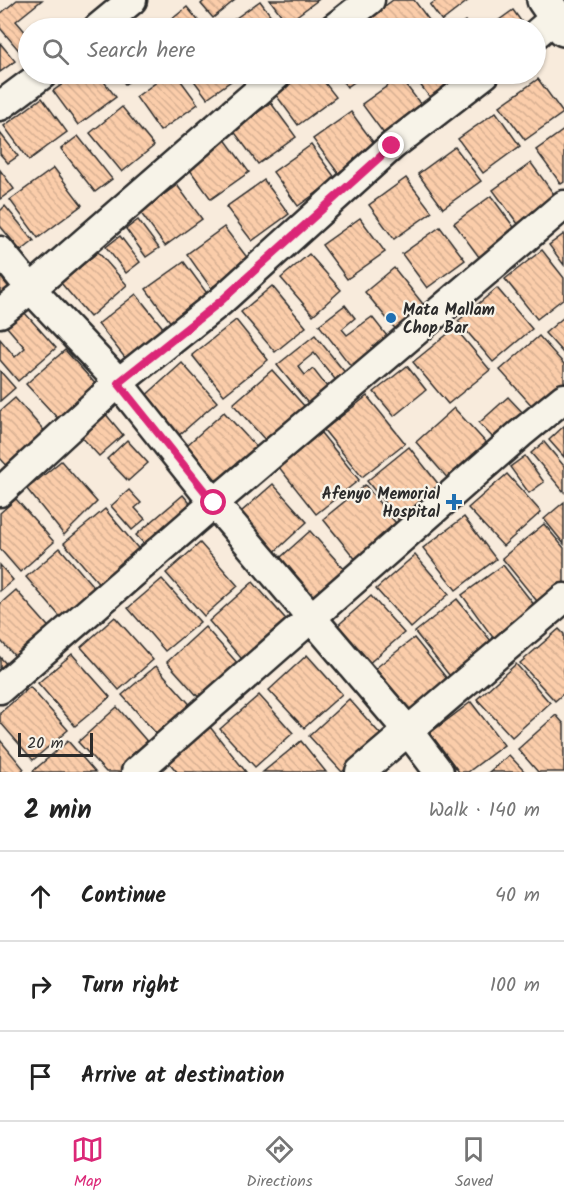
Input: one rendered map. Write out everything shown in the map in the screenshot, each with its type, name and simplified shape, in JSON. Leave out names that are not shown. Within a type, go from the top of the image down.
[{"type":"street","points":[[110,18],[132,0]]},
{"type":"street","points":[[347,18],[370,0]]},
{"type":"street","points":[[0,106],[30,84]]},
{"type":"street","points":[[0,313],[31,289],[267,84]]},
{"type":"street","points":[[0,492],[118,383],[221,301],[392,146],[472,84]]},
{"type":"street","points":[[0,689],[564,205]]},
{"type":"street","points":[[0,251],[31,289],[118,383],[214,503],[408,730],[439,772]]},
{"type":"street","points":[[136,772],[564,398]]},
{"type":"street","points":[[360,772],[564,598]]},
{"type":"building","points":[[17,0],[42,0],[16,21],[18,23],[18,49],[0,28],[0,14]]},
{"type":"building","points":[[205,0],[235,0],[213,18],[201,4]]},
{"type":"building","points":[[270,0],[318,0],[294,18],[283,18]]},
{"type":"building","points":[[393,0],[414,0],[428,18],[369,18]]},
{"type":"building","points":[[437,0],[469,0],[446,18],[440,18],[430,5]]},
{"type":"building","points":[[260,1],[273,18],[236,18]]},
{"type":"building","points":[[187,7],[196,18],[173,18]]},
{"type":"building","points":[[513,10],[519,18],[502,18]]},
{"type":"building","points":[[0,43],[15,61],[0,72]]},
{"type":"building","points":[[63,84],[106,84],[116,97],[78,125],[53,91]]},
{"type":"building","points":[[154,84],[183,84],[198,104],[160,131],[136,97]]},
{"type":"building","points":[[196,84],[227,84],[207,98]]},
{"type":"building","points":[[283,84],[326,84],[336,97],[298,125],[273,91]]},
{"type":"building","points":[[390,84],[405,84],[425,110],[387,138],[362,104]]},
{"type":"building","points":[[420,84],[454,84],[432,100]]},
{"type":"building","points":[[531,84],[542,84],[563,113],[525,140],[500,106]]},
{"type":"building","points":[[42,98],[67,132],[29,160],[4,126]]},
{"type":"building","points":[[271,103],[296,137],[258,164],[233,130]]},
{"type":"building","points":[[122,107],[154,146],[122,172],[90,133]]},
{"type":"building","points":[[351,112],[376,146],[338,173],[313,139]]},
{"type":"building","points":[[496,112],[520,146],[483,173],[458,139]]},
{"type":"building","points":[[564,130],[564,182],[561,184],[536,150]]},
{"type":"building","points":[[0,133],[18,156],[8,163],[0,154]]},
{"type":"building","points":[[78,136],[112,179],[95,192],[61,149]]},
{"type":"building","points":[[224,138],[249,172],[211,199],[187,166]]},
{"type":"building","points":[[311,145],[336,179],[298,206],[273,172]]},
{"type":"building","points":[[455,147],[481,181],[443,208],[418,174]]},
{"type":"building","points":[[531,163],[556,197],[518,224],[493,190]]},
{"type":"building","points":[[54,168],[82,205],[38,238],[10,200]]},
{"type":"building","points":[[0,170],[14,189],[0,199]]},
{"type":"building","points":[[406,178],[432,212],[394,239],[369,205]]},
{"type":"building","points":[[264,180],[289,214],[252,241],[226,207]]},
{"type":"building","points":[[177,185],[202,219],[165,246],[140,212]]},
{"type":"building","points":[[491,196],[516,230],[479,257],[454,223]]},
{"type":"building","points":[[5,206],[34,241],[21,251],[0,226],[0,211]]},
{"type":"building","points":[[360,218],[385,252],[347,279],[322,245]]},
{"type":"building","points":[[138,220],[159,248],[146,257],[126,229]]},
{"type":"building","points":[[224,227],[249,260],[211,288],[187,254]]},
{"type":"building","points":[[440,227],[465,260],[427,288],[402,254]]},
{"type":"building","points":[[564,234],[564,265],[549,245]]},
{"type":"building","points":[[120,236],[140,262],[126,273],[106,247]]},
{"type":"building","points":[[542,250],[564,278],[564,298],[537,319],[505,279]]},
{"type":"building","points":[[98,252],[127,285],[90,317],[61,283]]},
{"type":"building","points":[[309,254],[341,290],[313,315],[281,278]]},
{"type":"building","points":[[184,262],[209,296],[171,323],[146,289]]},
{"type":"building","points":[[394,268],[427,309],[398,332],[365,292]]},
{"type":"building","points":[[0,276],[12,291],[0,300]]},
{"type":"building","points":[[272,286],[306,327],[275,352],[241,312]]},
{"type":"building","points":[[497,288],[532,329],[493,362],[458,321]]},
{"type":"building","points":[[136,294],[164,329],[126,359],[98,324]]},
{"type":"building","points":[[345,305],[355,318],[342,329],[347,335],[372,317],[391,341],[354,370],[319,325]]},
{"type":"building","points":[[24,312],[56,348],[18,381],[0,360],[0,339],[15,357],[25,348],[7,327]]},
{"type":"building","points":[[564,317],[564,354],[545,333]]},
{"type":"building","points":[[236,320],[268,360],[224,395],[192,355]]},
{"type":"building","points":[[455,328],[490,370],[448,404],[413,362]]},
{"type":"building","points":[[315,335],[347,375],[338,383],[314,353],[298,366],[305,375],[313,369],[331,392],[311,407],[277,365]]},
{"type":"building","points":[[539,336],[564,364],[564,382],[534,408],[500,370]]},
{"type":"building","points":[[65,350],[99,388],[61,422],[26,384]]},
{"type":"building","points":[[182,363],[217,402],[178,436],[143,398]]},
{"type":"building","points":[[407,366],[426,390],[394,416],[374,392]]},
{"type":"building","points":[[272,370],[306,408],[267,442],[233,404]]},
{"type":"building","points":[[0,371],[15,388],[0,401]]},
{"type":"building","points":[[367,396],[405,443],[362,477],[324,430]]},
{"type":"building","points":[[508,397],[525,415],[496,441],[479,423]]},
{"type":"building","points":[[15,398],[49,436],[11,470],[0,458],[0,411]]},
{"type":"building","points":[[454,408],[489,446],[450,481],[416,442]]},
{"type":"building","points":[[104,412],[123,435],[99,456],[79,434]]},
{"type":"building","points":[[224,412],[259,450],[220,484],[186,446]]},
{"type":"building","points":[[564,426],[564,457],[549,440]]},
{"type":"building","points":[[321,433],[359,480],[316,514],[278,466]]},
{"type":"building","points":[[127,440],[148,463],[128,481],[107,459]]},
{"type":"building","points":[[544,442],[564,466],[564,492],[531,453]]},
{"type":"building","points":[[409,447],[447,495],[405,528],[367,481]]},
{"type":"building","points":[[525,456],[544,482],[529,493],[510,467]]},
{"type":"building","points":[[61,461],[97,502],[64,535],[27,489]]},
{"type":"building","points":[[507,474],[541,512],[503,546],[468,508]]},
{"type":"building","points":[[273,484],[307,522],[269,557],[234,518]]},
{"type":"building","points":[[365,485],[403,532],[361,566],[323,519]]},
{"type":"building","points":[[129,490],[141,503],[135,508],[145,519],[132,530],[111,506]]},
{"type":"building","points":[[183,495],[194,508],[148,548],[136,535]]},
{"type":"building","points":[[16,499],[54,542],[20,572],[0,549],[0,513]]},
{"type":"building","points":[[564,502],[564,544],[544,519]]},
{"type":"building","points":[[105,509],[142,553],[102,587],[64,543]]},
{"type":"building","points":[[464,517],[496,559],[456,590],[423,548]]},
{"type":"building","points":[[544,524],[564,548],[564,586],[540,605],[502,558]]},
{"type":"building","points":[[310,531],[345,570],[306,603],[272,565]]},
{"type":"building","points":[[200,543],[238,586],[204,616],[166,573]]},
{"type":"building","points":[[60,548],[97,591],[63,620],[26,577]]},
{"type":"building","points":[[415,555],[449,594],[411,628],[376,589]]},
{"type":"building","points":[[0,565],[13,580],[0,591]]},
{"type":"building","points":[[503,565],[535,606],[494,639],[462,595]]},
{"type":"building","points":[[162,579],[200,622],[165,651],[128,608]]},
{"type":"building","points":[[253,582],[292,626],[247,665],[209,621]]},
{"type":"building","points":[[16,590],[54,633],[20,662],[0,640],[0,604]]},
{"type":"building","points":[[371,596],[404,633],[367,665],[335,628]]},
{"type":"building","points":[[457,599],[495,646],[453,680],[415,632]]},
{"type":"building","points":[[115,617],[153,660],[119,690],[81,647]]},
{"type":"building","points":[[205,627],[240,666],[201,700],[167,662]]},
{"type":"building","points":[[559,629],[564,634],[564,693],[555,701],[520,663]]},
{"type":"building","points":[[414,638],[452,685],[410,719],[372,671]]},
{"type":"building","points":[[72,654],[110,697],[75,726],[38,683]]},
{"type":"building","points":[[307,655],[342,694],[304,728],[269,690]]},
{"type":"building","points":[[0,657],[10,668],[0,676]]},
{"type":"building","points":[[516,664],[550,703],[512,737],[477,699]]},
{"type":"building","points":[[156,666],[194,709],[160,738],[122,695]]},
{"type":"building","points":[[30,687],[68,730],[33,760],[0,722],[0,713]]},
{"type":"building","points":[[259,695],[293,733],[255,767],[220,729]]},
{"type":"building","points":[[349,699],[382,736],[342,772],[309,736]]},
{"type":"building","points":[[471,702],[504,745],[468,772],[459,772],[430,733]]},
{"type":"building","points":[[117,707],[151,746],[122,772],[106,772],[78,742]]},
{"type":"building","points":[[556,715],[564,724],[564,772],[538,772],[518,749]]},
{"type":"building","points":[[210,727],[246,772],[177,772],[168,761]]},
{"type":"building","points":[[0,740],[24,769],[20,772],[0,772]]},
{"type":"building","points":[[68,741],[95,772],[33,771]]},
{"type":"building","points":[[301,741],[326,772],[263,772]]},
{"type":"building","points":[[509,755],[525,772],[489,772]]},
{"type":"place","name":"Mata Mallam Chop Bar","points":[[391,318]]},
{"type":"place","name":"Afenyo Memorial Hospital","points":[[454,502]]},
{"type":"route","points":[[214,503],[118,383],[221,301],[392,146]]}]
